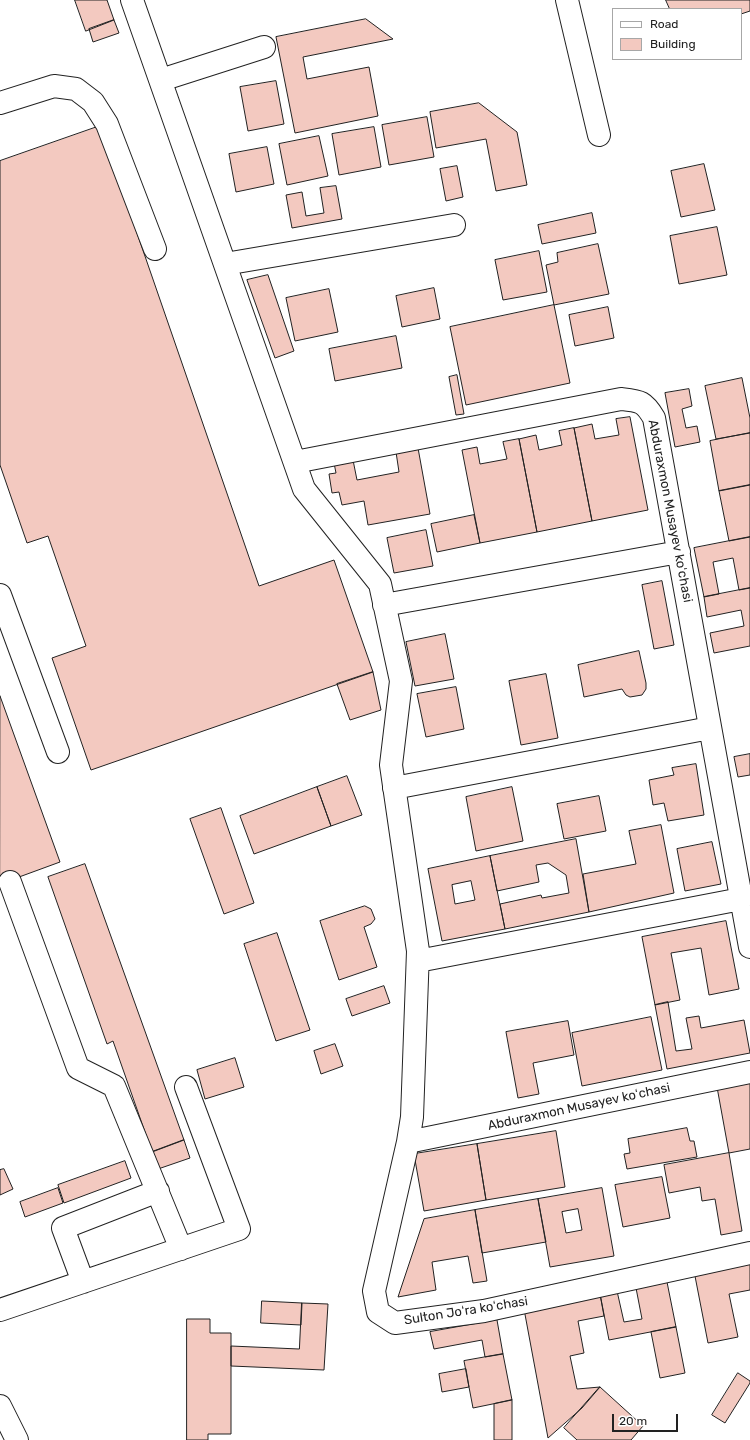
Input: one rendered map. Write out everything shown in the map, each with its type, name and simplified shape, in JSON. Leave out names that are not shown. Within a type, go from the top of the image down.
[{"type":"street","name":"Sulton Joʻra koʻchasi","points":[[132,0],[304,489],[380,584],[401,681],[391,765],[418,951],[418,962],[412,1117],[408,1142],[374,1291],[378,1312],[395,1323],[484,1311],[750,1254]]},
{"type":"street","points":[[567,0],[599,135]]},
{"type":"street","points":[[161,80],[264,46]]},
{"type":"street","points":[[0,103],[54,86],[76,89],[93,102],[107,124],[155,249]]},
{"type":"street","points":[[225,264],[454,225]]},
{"type":"street","name":"Abduraxmon Musayev koʻchasi","points":[[295,462],[621,399],[637,401],[647,407],[654,418],[750,947]]},
{"type":"street","points":[[384,605],[679,552]]},
{"type":"street","points":[[0,595],[58,752]]},
{"type":"street","points":[[394,788],[710,728]]},
{"type":"street","points":[[10,882],[78,1068],[114,1086],[181,1249]]},
{"type":"street","points":[[418,962],[741,899]]},
{"type":"street","name":"Abduraxmon Musayev koʻchasi","points":[[408,1142],[750,1072]]},
{"type":"street","points":[[0,1310],[239,1229],[186,1087]]},
{"type":"street","points":[[83,1282],[63,1228],[158,1191]]},
{"type":"street","points":[[0,1406],[17,1440]]},
{"type":"building","points":[[75,0],[107,0],[114,20],[86,31]]},
{"type":"building","points":[[666,0],[750,0],[750,11],[742,14],[742,8],[670,8]]},
{"type":"building","points":[[366,19],[393,39],[303,57],[307,79],[369,67],[378,116],[295,133],[276,37]]},
{"type":"building","points":[[114,20],[119,33],[93,42],[89,29]]},
{"type":"building","points":[[276,81],[284,124],[248,131],[240,87]]},
{"type":"building","points":[[479,103],[517,132],[527,185],[496,191],[486,139],[436,148],[430,112]]},
{"type":"building","points":[[427,117],[434,157],[389,165],[382,125]]},
{"type":"building","points":[[100,126],[259,586],[334,560],[373,672],[91,770],[52,658],[86,646],[48,536],[27,543],[0,465],[0,161]]},
{"type":"building","points":[[374,127],[381,167],[339,175],[332,134]]},
{"type":"building","points":[[319,136],[328,176],[287,185],[279,144]]},
{"type":"building","points":[[267,147],[274,184],[236,192],[229,154]]},
{"type":"building","points":[[704,164],[715,210],[681,217],[671,171]]},
{"type":"building","points":[[457,166],[463,197],[446,201],[440,169]]},
{"type":"building","points":[[336,186],[342,219],[292,228],[286,195],[302,192],[306,216],[324,213],[320,188]]},
{"type":"building","points":[[592,213],[596,233],[542,244],[538,225]]},
{"type":"building","points":[[717,227],[727,275],[679,284],[670,236]]},
{"type":"building","points":[[598,244],[609,294],[554,305],[546,265],[558,262],[557,253]]},
{"type":"building","points":[[539,251],[547,292],[503,300],[495,260]]},
{"type":"building","points":[[268,275],[294,351],[275,358],[247,280]]},
{"type":"building","points":[[434,288],[440,319],[402,327],[396,296]]},
{"type":"building","points":[[329,289],[338,332],[295,341],[286,298]]},
{"type":"building","points":[[554,305],[570,383],[466,405],[450,327]]},
{"type":"building","points":[[608,307],[614,338],[575,346],[569,315]]},
{"type":"building","points":[[396,336],[402,368],[335,381],[329,349]]},
{"type":"building","points":[[457,375],[464,414],[456,415],[449,377]]},
{"type":"building","points":[[742,378],[750,418],[750,433],[716,439],[705,386]]},
{"type":"building","points":[[689,389],[692,406],[682,409],[686,428],[697,426],[700,442],[675,447],[665,393]]},
{"type":"building","points":[[630,417],[648,510],[592,521],[574,428],[592,424],[595,439],[619,435],[616,419]]},
{"type":"building","points":[[574,428],[592,521],[537,532],[519,439],[536,435],[539,450],[562,445],[559,431]]},
{"type":"building","points":[[750,433],[750,485],[719,491],[710,441]]},
{"type":"building","points":[[519,439],[537,532],[480,543],[462,450],[477,447],[480,464],[507,459],[503,442]]},
{"type":"building","points":[[418,448],[430,514],[368,525],[364,501],[342,505],[339,492],[332,493],[329,474],[336,473],[334,463],[353,460],[357,480],[399,472],[396,452]]},
{"type":"building","points":[[750,485],[750,537],[729,541],[719,491]]},
{"type":"building","points":[[474,515],[480,543],[437,552],[431,524]]},
{"type":"building","points":[[426,530],[433,566],[394,573],[387,538]]},
{"type":"building","points":[[750,537],[750,588],[739,590],[733,558],[713,562],[719,594],[704,597],[694,548]]},
{"type":"building","points":[[662,581],[674,645],[654,649],[642,585]]},
{"type":"building","points":[[750,588],[750,646],[714,653],[710,633],[744,626],[741,610],[707,617],[704,597]]},
{"type":"building","points":[[445,634],[454,679],[415,686],[406,642]]},
{"type":"building","points":[[639,651],[646,683],[646,689],[642,695],[630,697],[626,695],[622,689],[584,697],[578,665]]},
{"type":"building","points":[[373,672],[381,710],[350,720],[337,684]]},
{"type":"building","points":[[546,674],[558,738],[521,745],[509,681]]},
{"type":"building","points":[[456,687],[464,729],[426,737],[417,694]]},
{"type":"building","points":[[0,696],[60,862],[0,884]]},
{"type":"building","points":[[750,754],[750,775],[738,777],[734,757]]},
{"type":"building","points":[[696,764],[704,815],[668,821],[664,803],[653,805],[649,780],[674,775],[672,768]]},
{"type":"building","points":[[347,776],[362,815],[331,826],[317,787]]},
{"type":"building","points":[[317,787],[331,826],[254,854],[240,816]]},
{"type":"building","points":[[512,787],[523,841],[476,851],[466,797]]},
{"type":"building","points":[[599,796],[606,831],[564,839],[557,804]]},
{"type":"building","points":[[221,808],[254,903],[224,914],[190,819]]},
{"type":"building","points":[[661,825],[674,893],[589,912],[583,874],[636,864],[629,831]]},
{"type":"building","points":[[576,839],[589,912],[505,929],[500,904],[541,895],[542,898],[569,893],[566,875],[548,863],[536,865],[539,882],[497,891],[490,856]]},
{"type":"building","points":[[712,842],[721,884],[685,891],[677,849]]},
{"type":"building","points":[[490,856],[505,929],[442,941],[428,869]],"holes":[[[471,881],[475,900],[455,904],[452,885]]]},
{"type":"building","points":[[85,864],[184,1140],[152,1152],[113,1041],[107,1044],[48,877]]},
{"type":"building","points":[[365,906],[371,909],[375,919],[371,924],[364,927],[377,967],[339,980],[320,921]]},
{"type":"building","points":[[726,921],[739,989],[709,995],[701,948],[671,953],[680,1000],[655,1005],[642,937]]},
{"type":"building","points":[[277,933],[310,1030],[276,1041],[244,944]]},
{"type":"building","points":[[384,986],[390,1003],[352,1016],[346,999]]},
{"type":"building","points":[[668,1002],[676,1051],[692,1049],[686,1018],[699,1016],[701,1028],[744,1020],[750,1053],[667,1069],[655,1005]]},
{"type":"building","points":[[651,1017],[662,1070],[582,1086],[572,1033]]},
{"type":"building","points":[[568,1021],[574,1055],[533,1063],[539,1094],[518,1098],[506,1032]]},
{"type":"building","points":[[335,1044],[343,1066],[321,1074],[314,1051]]},
{"type":"building","points":[[235,1058],[244,1087],[205,1099],[197,1070]]},
{"type":"building","points":[[750,1081],[750,1149],[729,1153],[717,1087]]},
{"type":"building","points":[[687,1128],[690,1141],[694,1141],[697,1157],[627,1169],[624,1154],[630,1153],[628,1139]]},
{"type":"building","points":[[556,1131],[565,1187],[486,1200],[477,1144]]},
{"type":"building","points":[[184,1140],[190,1158],[158,1169],[152,1152]]},
{"type":"building","points":[[477,1144],[486,1200],[424,1211],[414,1154]]},
{"type":"building","points":[[729,1153],[742,1231],[721,1235],[715,1199],[702,1201],[700,1187],[669,1193],[664,1165]]},
{"type":"building","points":[[125,1161],[131,1178],[64,1203],[58,1185]]},
{"type":"building","points":[[4,1169],[13,1189],[0,1195],[0,1170]]},
{"type":"building","points":[[662,1177],[670,1218],[623,1227],[615,1185]]},
{"type":"building","points":[[58,1188],[63,1203],[25,1217],[20,1202]]},
{"type":"building","points":[[602,1188],[614,1256],[550,1267],[538,1199]],"holes":[[[578,1209],[582,1230],[566,1233],[562,1212]]]},
{"type":"building","points":[[538,1199],[546,1242],[482,1253],[475,1210]]},
{"type":"building","points":[[475,1210],[487,1281],[473,1283],[468,1256],[432,1262],[436,1290],[398,1297],[424,1219]]},
{"type":"building","points":[[750,1260],[750,1290],[729,1294],[738,1337],[708,1343],[694,1271]]},
{"type":"building","points":[[667,1282],[676,1327],[609,1340],[600,1294],[617,1291],[624,1322],[642,1319],[636,1288]]},
{"type":"building","points":[[600,1294],[604,1316],[578,1321],[584,1353],[570,1356],[577,1389],[600,1387],[582,1408],[548,1438],[524,1309]]},
{"type":"building","points":[[262,1301],[302,1303],[301,1325],[261,1323]]},
{"type":"building","points":[[302,1303],[328,1304],[324,1370],[231,1366],[231,1346],[299,1349]]},
{"type":"building","points":[[187,1319],[210,1319],[210,1333],[231,1333],[231,1434],[208,1434],[208,1440],[187,1440]]},
{"type":"building","points":[[497,1320],[503,1354],[485,1357],[482,1340],[434,1349],[430,1332]]},
{"type":"building","points":[[676,1327],[685,1373],[660,1378],[651,1332]]},
{"type":"building","points":[[503,1354],[512,1400],[473,1408],[464,1361]]},
{"type":"building","points":[[466,1369],[469,1387],[442,1392],[439,1374]]},
{"type":"building","points":[[738,1373],[750,1381],[750,1383],[725,1423],[712,1415]]},
{"type":"building","points":[[600,1387],[643,1426],[631,1440],[577,1440],[564,1428]]},
{"type":"building","points":[[512,1400],[512,1440],[494,1440],[494,1404]]}]
